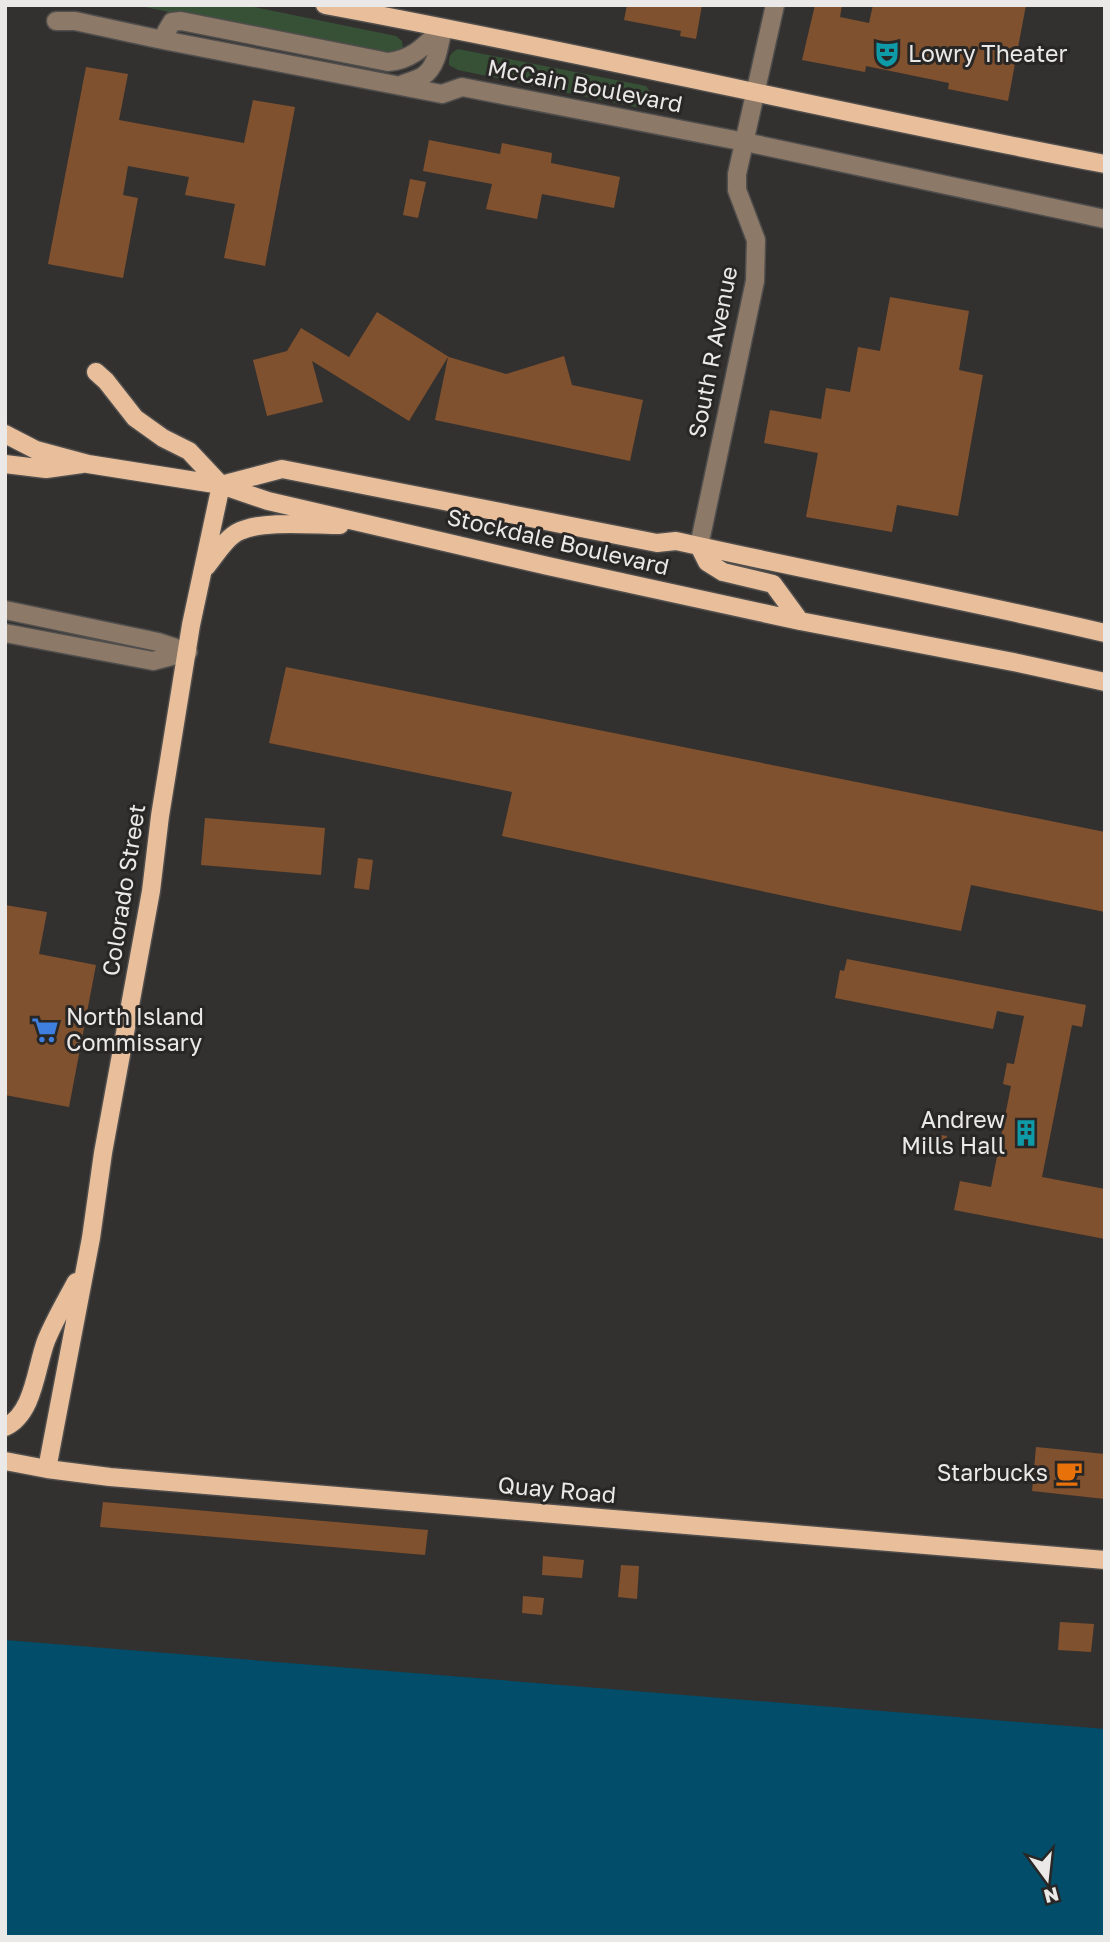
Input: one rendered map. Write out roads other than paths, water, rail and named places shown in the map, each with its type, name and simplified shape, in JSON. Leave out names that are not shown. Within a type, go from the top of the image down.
[{"type":"main road","name":"McCain Boulevard","points":[[326,5],[1105,164]]},
{"type":"main road","points":[[96,372],[135,418],[163,438],[189,451],[221,485],[282,469],[657,543],[676,541],[699,545],[1105,633]]},
{"type":"main road","name":"Stockdale Boulevard","points":[[5,434],[36,450],[88,464],[221,485],[268,501],[800,621],[1105,682]]},
{"type":"main road","points":[[5,464],[46,469],[88,464]]},
{"type":"main road","name":"Colorado Street","points":[[47,1469],[151,891],[160,816],[191,625],[221,485]]},
{"type":"main road","points":[[204,570],[228,540],[240,531],[266,525],[368,524]]},
{"type":"main road","points":[[699,545],[707,562],[723,572],[773,584],[800,621]]},
{"type":"main road","points":[[5,1427],[22,1412],[32,1392],[46,1340],[86,1263]]},
{"type":"main road","name":"Quay Road","points":[[5,1461],[110,1477],[1105,1560]]},
{"type":"street","name":"South R Avenue","points":[[699,545],[755,281],[756,240],[737,190],[738,167],[775,5]]},
{"type":"street","name":"McCain Boulevard","points":[[56,21],[75,21],[442,94],[462,87],[745,142],[1105,219]]},
{"type":"street","points":[[165,40],[172,22],[181,21],[388,62],[398,61],[419,52],[443,28]]},
{"type":"street","points":[[401,85],[423,76],[430,69],[436,58],[443,28]]},
{"type":"street","points":[[5,610],[158,642],[188,652]]},
{"type":"street","points":[[5,633],[153,661],[188,652]]},
{"type":"water","points":[[5,1640],[1105,1729],[1105,1937],[5,1937]]},
{"type":"place","name":"Lowry Theater","points":[[887,54]]},
{"type":"place","name":"North Island Commissary","points":[[45,1030]]},
{"type":"place","name":"Andrew Mills Hall","points":[[1026,1133]]},
{"type":"place","name":"Starbucks","points":[[1069,1473]]}]
